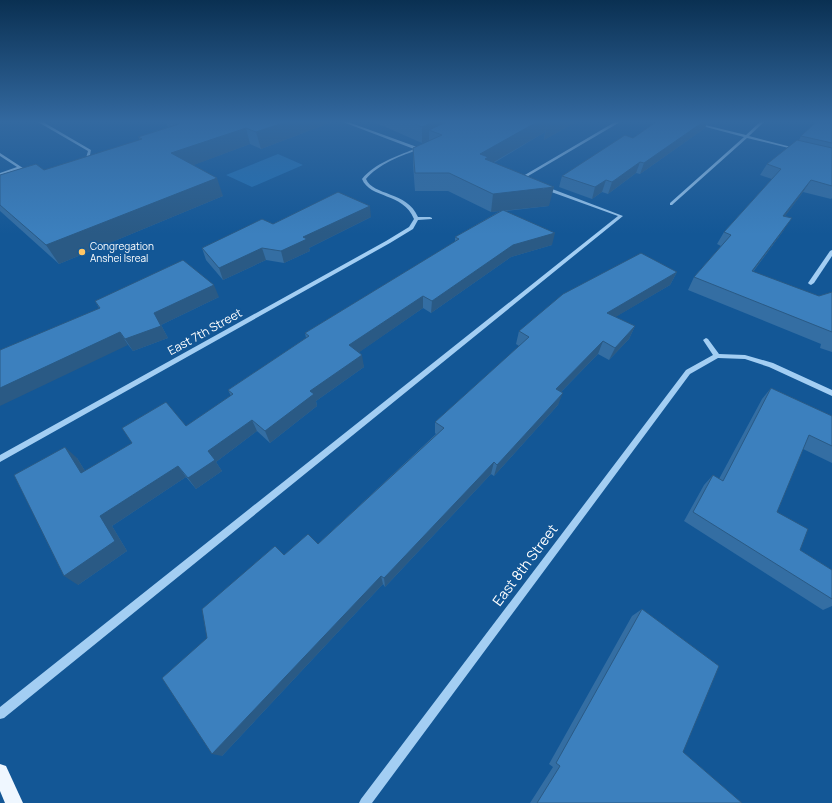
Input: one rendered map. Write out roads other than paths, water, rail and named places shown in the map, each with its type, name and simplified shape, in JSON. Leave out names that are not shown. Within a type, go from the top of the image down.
[{"type":"main road","points":[[0,772],[14,803]]},
{"type":"street","points":[[7,159],[26,173],[32,174]]},
{"type":"street","points":[[81,162],[87,159]]},
{"type":"street","points":[[394,159],[368,172],[364,179],[366,184],[369,187],[412,208],[416,219],[430,218]]},
{"type":"street","points":[[0,714],[621,216],[520,179],[554,159]]},
{"type":"street","points":[[672,204],[720,159]]},
{"type":"street","points":[[0,174],[19,168]]},
{"type":"street","name":"East 7th Street","points":[[0,459],[388,242],[411,228],[416,219]]},
{"type":"street","points":[[811,283],[832,252]]},
{"type":"street","points":[[706,340],[717,356],[745,357],[771,365],[832,392]]},
{"type":"street","name":"East 8th Street","points":[[365,803],[688,372],[717,356]]},
{"type":"place","name":"Congregation Anshei Isreal","points":[[82,252]]}]
